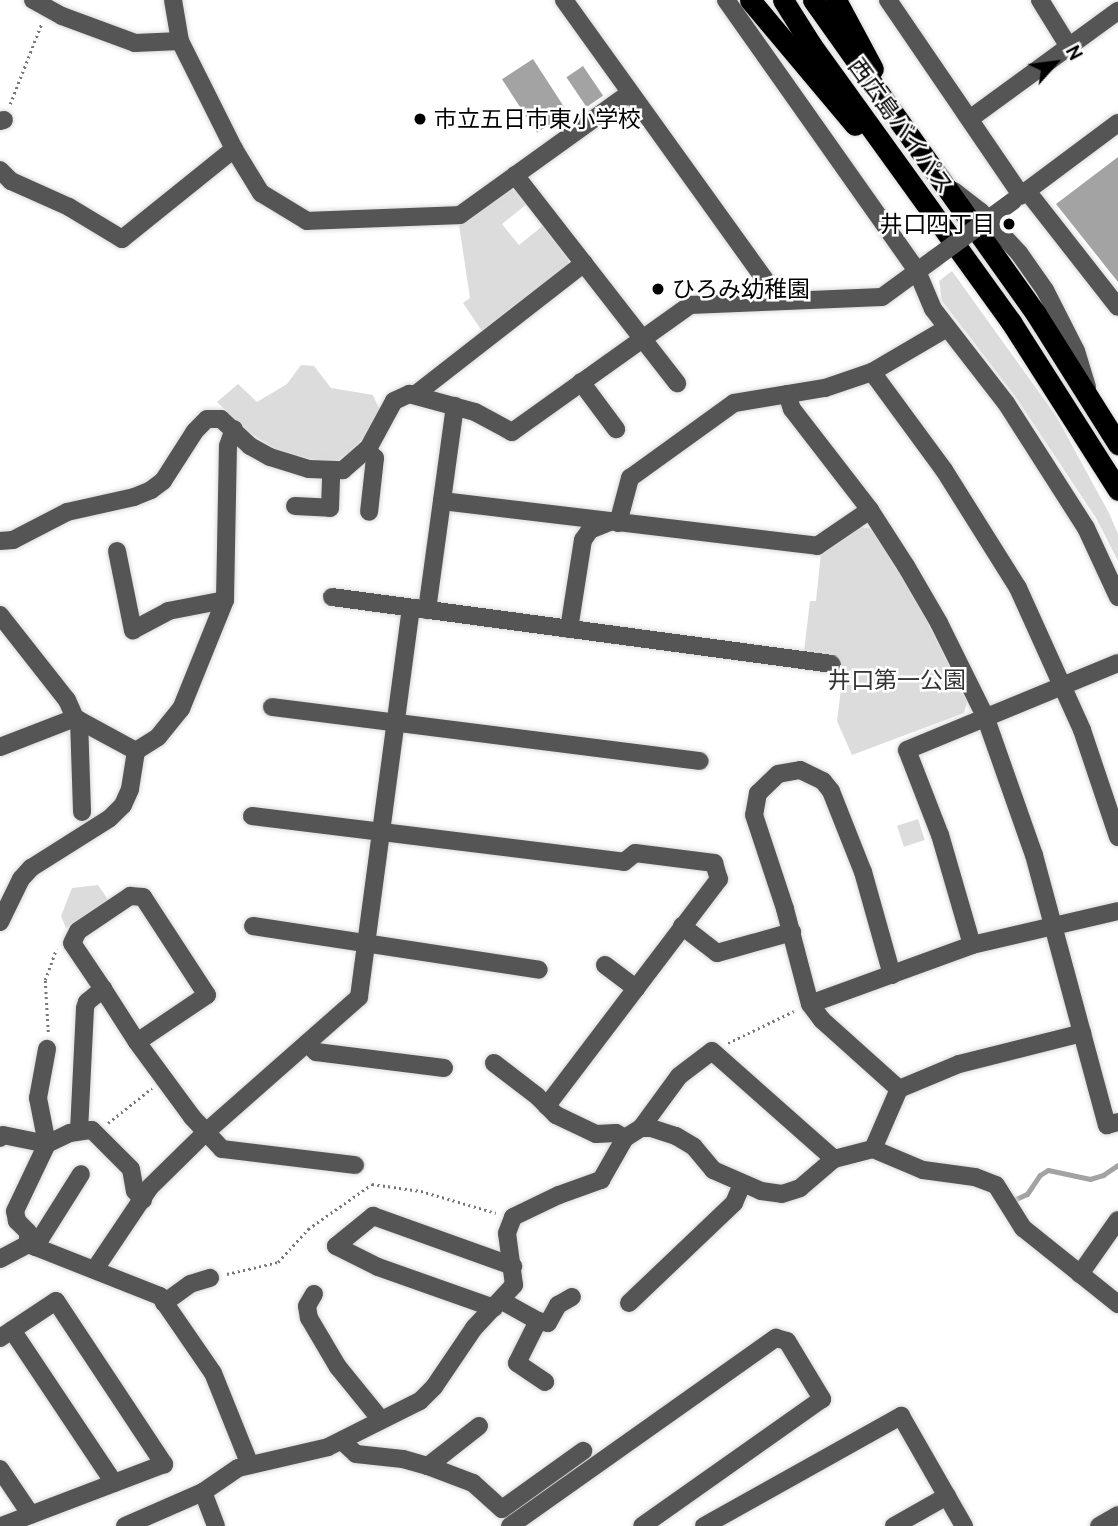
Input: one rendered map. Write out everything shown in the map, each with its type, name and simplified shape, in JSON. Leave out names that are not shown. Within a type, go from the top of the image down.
[{"type":"highway","points":[[750,0],[835,104],[905,176]]},
{"type":"highway","name":"西広島バイパス","points":[[783,0],[812,46],[1011,322],[1118,490]]},
{"type":"highway","name":"西広島バイパス","points":[[813,0],[1035,314],[1118,443]]},
{"type":"highway","points":[[836,0],[923,159]]},
{"type":"street","points":[[173,0],[180,41],[234,149],[261,193],[307,221],[460,215],[630,93]]},
{"type":"street","points":[[564,0],[779,301]]},
{"type":"street","points":[[726,0],[917,271],[933,309],[1006,402],[1079,517],[1118,597]]},
{"type":"street","points":[[888,0],[971,118],[1021,196],[1118,307]]},
{"type":"street","points":[[1040,0],[1069,47]]},
{"type":"street","points":[[41,4],[135,43],[180,41]]},
{"type":"street","points":[[971,118],[1118,11]]},
{"type":"street","points":[[415,394],[455,405],[512,432],[690,305],[882,297],[1118,123]]},
{"type":"street","points":[[0,170],[11,181],[69,207],[122,239],[234,149]]},
{"type":"street","points":[[515,174],[677,383]]},
{"type":"street","points":[[0,541],[13,540],[67,512],[134,497],[151,490],[163,481],[195,431],[207,419],[221,419],[262,453],[309,468],[331,471],[348,468],[366,450],[394,401],[415,394],[584,263]]},
{"type":"street","points":[[614,522],[630,478],[734,403],[825,388],[873,372],[947,328]]},
{"type":"street","points":[[873,372],[943,470],[1018,588],[1064,684],[1118,837]]},
{"type":"street","points":[[581,382],[616,429]]},
{"type":"street","points":[[788,394],[792,409],[870,510],[929,604],[985,716],[1022,814],[1107,1125],[1118,1122]]},
{"type":"street","points":[[95,1269],[150,1187],[206,1132],[359,997],[395,722],[442,500],[455,405]]},
{"type":"street","points":[[0,922],[20,879],[31,868],[110,818],[123,805],[130,789],[136,751],[165,730],[177,715],[225,600],[228,446],[234,429]]},
{"type":"street","points":[[366,450],[375,458],[369,512]]},
{"type":"street","points":[[295,506],[330,508],[331,471]]},
{"type":"street","points":[[442,500],[817,546],[870,510]]},
{"type":"street","points":[[569,629],[583,540],[590,530],[614,522]]},
{"type":"street","points":[[117,551],[127,633],[168,611],[225,600]]},
{"type":"street","points":[[332,597],[832,664]]},
{"type":"street","points":[[0,615],[66,700],[77,719],[82,812]]},
{"type":"street","points":[[972,945],[940,835],[907,750],[1118,663]]},
{"type":"street","points":[[272,707],[700,761]]},
{"type":"street","points":[[0,747],[77,719],[136,751]]},
{"type":"street","points":[[892,975],[863,872],[837,802],[823,781],[800,771],[778,774],[769,780],[754,803],[755,824],[792,932],[806,1005],[899,1089]]},
{"type":"street","points":[[252,817],[624,862],[635,852],[714,863],[719,879],[547,1106]]},
{"type":"street","points":[[615,861],[615,856],[634,841]]},
{"type":"street","points":[[137,1042],[207,995],[143,897],[130,896],[78,931],[72,943],[137,1042],[206,1132],[222,1149],[355,1165]]},
{"type":"street","points":[[806,1005],[972,945],[1118,911]]},
{"type":"street","points":[[253,926],[539,970]]},
{"type":"street","points":[[682,926],[717,953],[792,932]]},
{"type":"street","points":[[606,965],[636,988]]},
{"type":"street","points":[[103,989],[87,1002],[85,1008],[85,1130],[131,1169],[135,1191],[143,1200]]},
{"type":"street","points":[[873,1149],[899,1089],[959,1064],[1082,1033]]},
{"type":"street","points":[[307,1042],[316,1052],[444,1068]]},
{"type":"street","points":[[32,1245],[28,1232],[17,1220],[15,1211],[47,1143],[38,1098],[47,1049]]},
{"type":"street","points":[[125,1526],[203,1492],[238,1468],[304,1454],[342,1441],[420,1401],[434,1388],[474,1328],[513,1285],[513,1266],[507,1233],[513,1217],[559,1195],[601,1180],[625,1138],[641,1128],[679,1076],[712,1051],[834,1158]]},
{"type":"street","points":[[494,1063],[556,1115],[596,1135],[616,1133],[625,1138]]},
{"type":"street","points":[[641,1128],[652,1128],[676,1136],[694,1147],[713,1170],[761,1191],[788,1194],[834,1158],[873,1149],[923,1170],[962,1174],[996,1185],[1023,1228],[1118,1304]]},
{"type":"street","points":[[0,1138],[4,1135],[47,1143],[85,1130]]},
{"type":"street","points":[[0,1259],[32,1245],[81,1174]]},
{"type":"street","points":[[629,1303],[734,1203],[742,1184]]},
{"type":"street","points":[[513,1266],[373,1216],[336,1246],[377,1267],[498,1304],[538,1321],[548,1323],[558,1305],[572,1297]]},
{"type":"street","points":[[1080,1275],[1118,1220]]},
{"type":"street","points":[[32,1245],[160,1296],[213,1373],[250,1465]]},
{"type":"street","points":[[164,1303],[190,1284],[210,1278]]},
{"type":"street","points":[[308,1296],[309,1318],[320,1338],[338,1367],[381,1420]]},
{"type":"street","points":[[2,1526],[164,1464],[56,1301],[6,1334],[114,1483]]},
{"type":"street","points":[[538,1321],[517,1363],[545,1382]]},
{"type":"street","points":[[510,1526],[776,1338],[787,1341],[822,1399],[642,1526]]},
{"type":"street","points":[[704,1526],[901,1416],[964,1526]]},
{"type":"street","points":[[428,1466],[479,1426]]},
{"type":"street","points":[[342,1441],[356,1454],[403,1459],[473,1483],[502,1509],[583,1451]]},
{"type":"street","points":[[0,1469],[31,1515]]},
{"type":"street","points":[[203,1492],[216,1526]]},
{"type":"street","points":[[894,1526],[947,1496]]},
{"type":"street","points":[[1099,1526],[1118,1515]]},
{"type":"path","points":[[2,121],[41,4]]},
{"type":"path","points":[[47,1049],[45,981],[58,944]]},
{"type":"path","points":[[723,1046],[806,1005]]},
{"type":"path","points":[[85,1130],[113,1121],[154,1086],[153,1083]]},
{"type":"green space","points":[[508,190],[517,190],[528,203],[502,224],[519,245],[545,224],[569,255],[568,265],[482,331],[463,303],[470,298],[459,225]]},
{"type":"green space","points":[[952,271],[1056,416],[1118,534],[1118,561],[1096,518],[1015,396],[942,301],[939,281]]},
{"type":"green space","points":[[301,365],[314,366],[331,388],[373,395],[380,411],[368,433],[350,452],[332,464],[279,451],[250,433],[217,402],[238,384],[257,402],[287,384]]},
{"type":"green space","name":"井口第一公園","points":[[860,527],[873,529],[917,601],[967,702],[964,713],[852,755],[837,721],[843,673],[837,671],[839,657],[804,651],[810,601],[816,601],[821,553]]},
{"type":"green space","points":[[918,819],[925,840],[904,847],[897,826]]},
{"type":"green space","points":[[98,885],[109,901],[66,928],[61,916],[72,888]]},
{"type":"shaded area","points":[[533,59],[568,113],[537,133],[502,79]]},
{"type":"shaded area","points":[[583,66],[603,96],[587,107],[566,77]]},
{"type":"shaded area","points":[[1118,157],[1118,282],[1056,204]]},
{"type":"waterway","points":[[1014,1200],[1027,1194],[1040,1175],[1048,1170],[1090,1179],[1103,1175],[1118,1165]]},
{"type":"place","name":"市立五日市東小学校","points":[[420,119]]},
{"type":"place","name":"井口四丁目","points":[[1009,224]]},
{"type":"place","name":"ひろみ幼稚園","points":[[658,289]]}]
